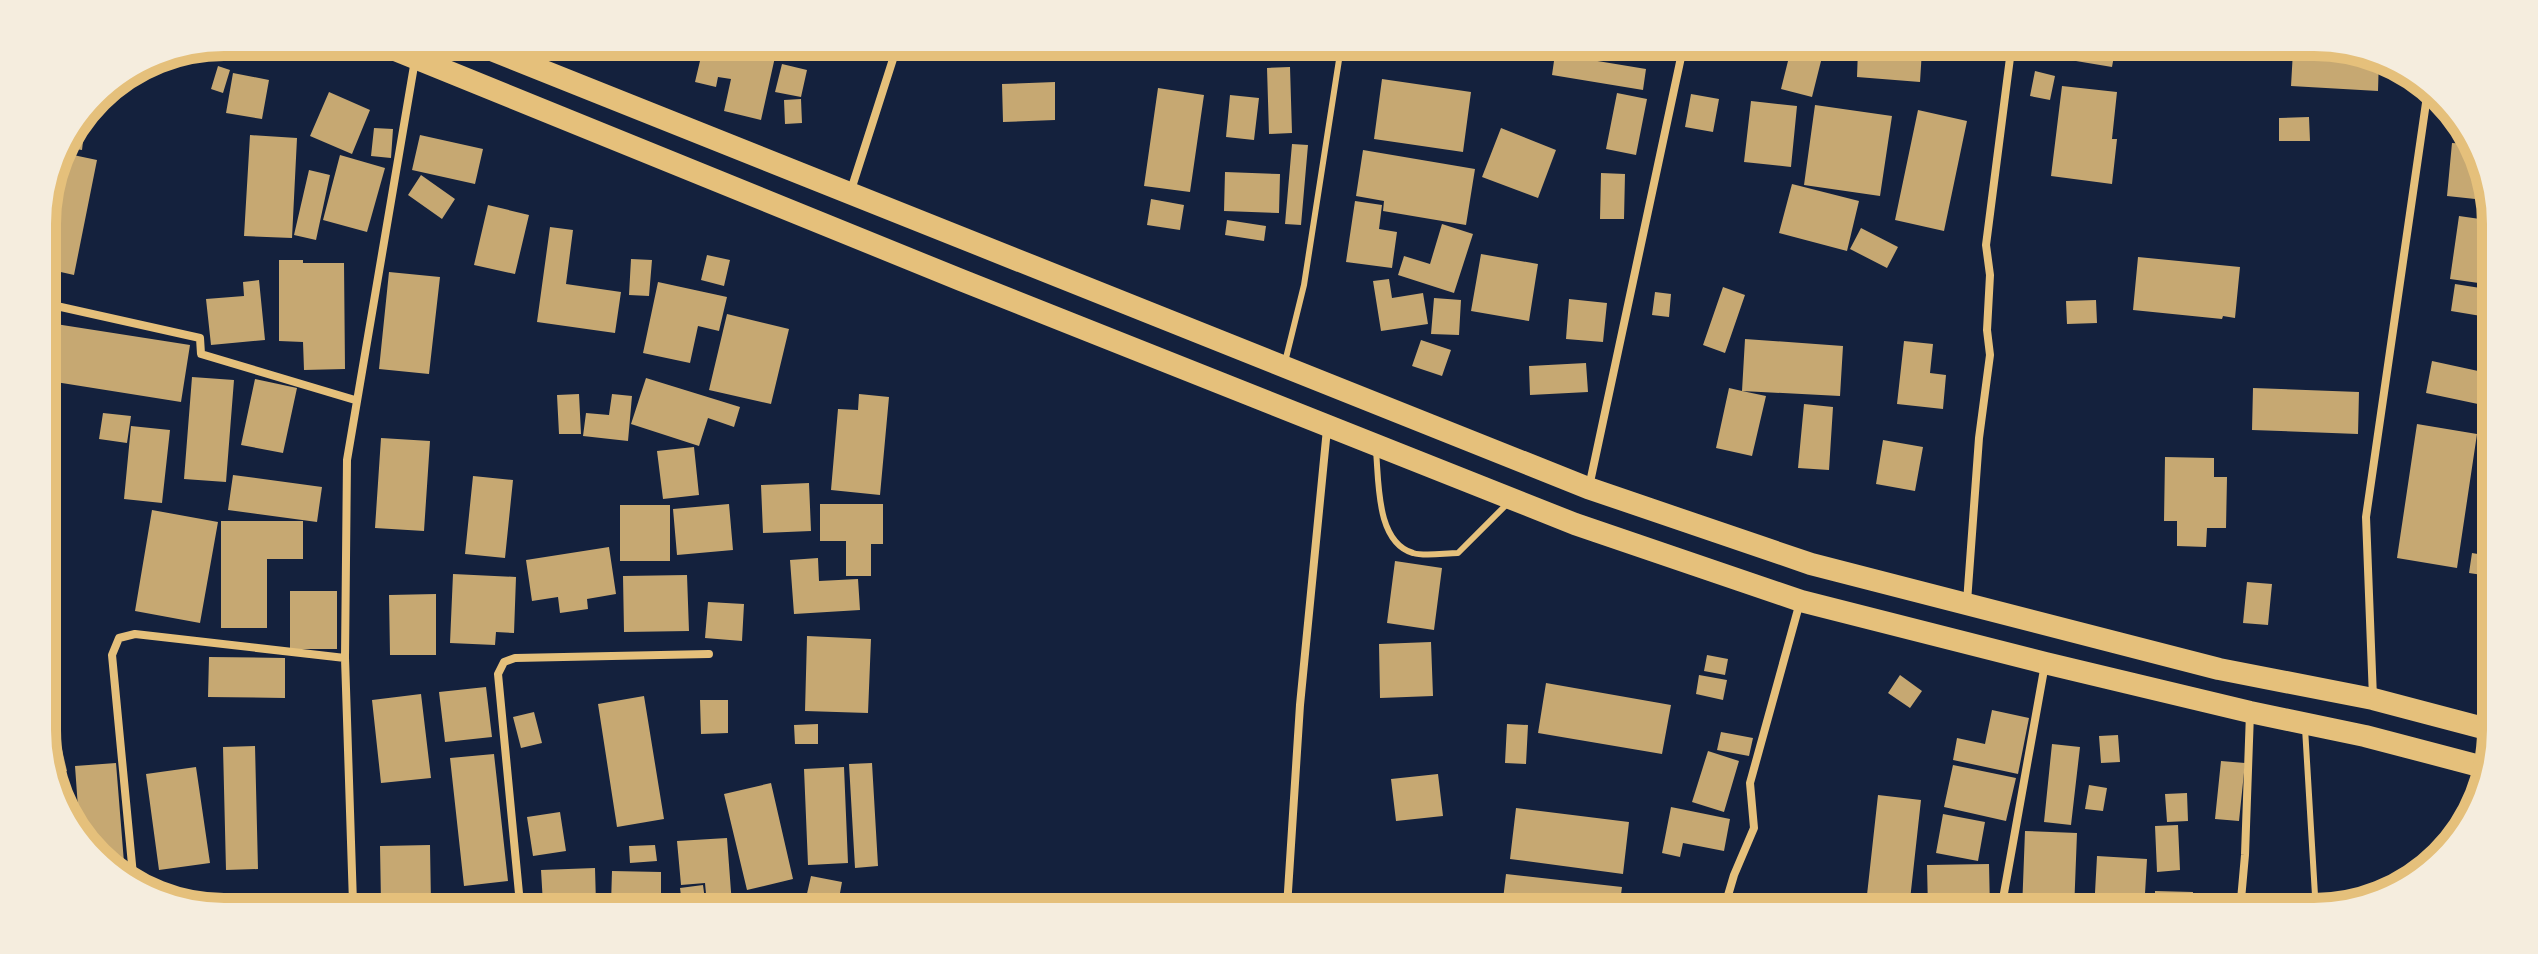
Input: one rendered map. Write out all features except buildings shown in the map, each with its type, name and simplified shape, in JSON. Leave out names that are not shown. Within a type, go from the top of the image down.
[{"type":"highway","points":[[408,56],[1575,524],[1801,601],[2045,663],[2365,736],[2478,766]]},
{"type":"highway","points":[[506,56],[1588,488],[1811,564],[2219,669],[2373,699],[2482,728]]},
{"type":"street","points":[[850,194],[894,56]]},
{"type":"street","points":[[1588,488],[1681,56]]},
{"type":"street","points":[[1967,603],[1979,438],[1990,355],[1987,330],[1990,275],[1986,245],[2010,56]]},
{"type":"street","points":[[353,898],[345,658],[347,460],[415,59]]},
{"type":"street","points":[[2373,699],[2366,517],[2426,99]]},
{"type":"street","points":[[56,306],[200,338],[201,354],[355,400]]},
{"type":"street","points":[[1288,898],[1300,705],[1327,424]]},
{"type":"street","points":[[1727,898],[1754,828],[1750,783],[1801,601]]},
{"type":"street","points":[[133,871],[112,655],[119,638],[135,634],[345,658]]},
{"type":"street","points":[[519,898],[498,674],[504,662],[515,658],[709,654]]},
{"type":"street","points":[[2003,898],[2045,663]]},
{"type":"street","points":[[2241,898],[2250,712]]},
{"type":"lane","points":[[1284,367],[1304,285],[1340,56]]},
{"type":"lane","points":[[1376,444],[1383,522],[1397,541],[1413,553],[1458,553],[1512,498]]},
{"type":"lane","points":[[2305,724],[2315,898]]}]
